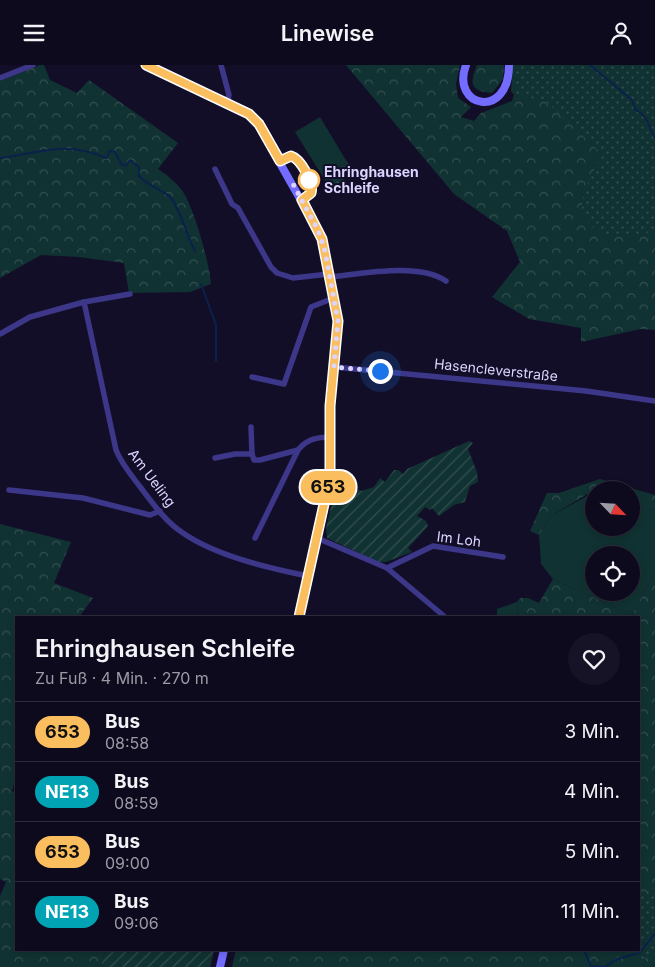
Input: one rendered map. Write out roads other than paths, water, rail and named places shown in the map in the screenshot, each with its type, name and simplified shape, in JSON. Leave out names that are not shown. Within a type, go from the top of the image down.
[{"type":"main road","points":[[146,65],[249,114],[262,128],[318,230],[338,321],[330,406],[330,477],[299,616]]},
{"type":"main road","points":[[466,65],[462,79],[465,89],[472,98],[485,102],[496,99],[504,91],[508,81],[509,65]]},
{"type":"main road","points":[[220,967],[224,951]]},
{"type":"street","points":[[0,79],[34,65]]},
{"type":"street","points":[[221,65],[229,95],[227,103]]},
{"type":"street","points":[[215,169],[232,205],[238,208],[271,267],[285,277],[389,271],[438,276],[446,281]]},
{"type":"street","points":[[0,334],[30,317],[84,302],[130,294]]},
{"type":"street","points":[[252,377],[284,384],[311,307],[334,298]]},
{"type":"street","name":"Am Ueling","points":[[84,302],[116,450],[121,462],[160,511],[182,533],[196,541],[256,564],[308,576]]},
{"type":"street","name":"Hasencleverstraße","points":[[334,367],[586,391],[655,401]]},
{"type":"street","points":[[251,427],[254,461],[298,451]]},
{"type":"street","points":[[255,539],[302,445],[317,437],[331,437]]},
{"type":"street","points":[[215,458],[235,454],[252,454]]},
{"type":"street","points":[[9,490],[83,498],[150,515],[160,511]]},
{"type":"street","points":[[317,538],[386,568],[444,616]]},
{"type":"street","name":"Im Loh","points":[[386,568],[433,546],[503,557]]},
{"type":"waterway","points":[[590,65],[632,100],[635,109],[645,118],[655,138]]},
{"type":"waterway","points":[[0,158],[53,149],[78,150],[106,158],[110,151],[115,152],[121,164],[126,166],[130,160],[139,167],[139,176],[142,179],[173,200],[195,251]]},
{"type":"waterway","points":[[201,284],[216,325],[216,361]]},
{"type":"waterway","points":[[605,967],[617,959],[639,953],[655,934]]},
{"type":"waterway","points":[[584,951],[591,966],[603,967]]},
{"type":"place","name":"Ehringhausen Schleife","points":[[309,180]]}]
